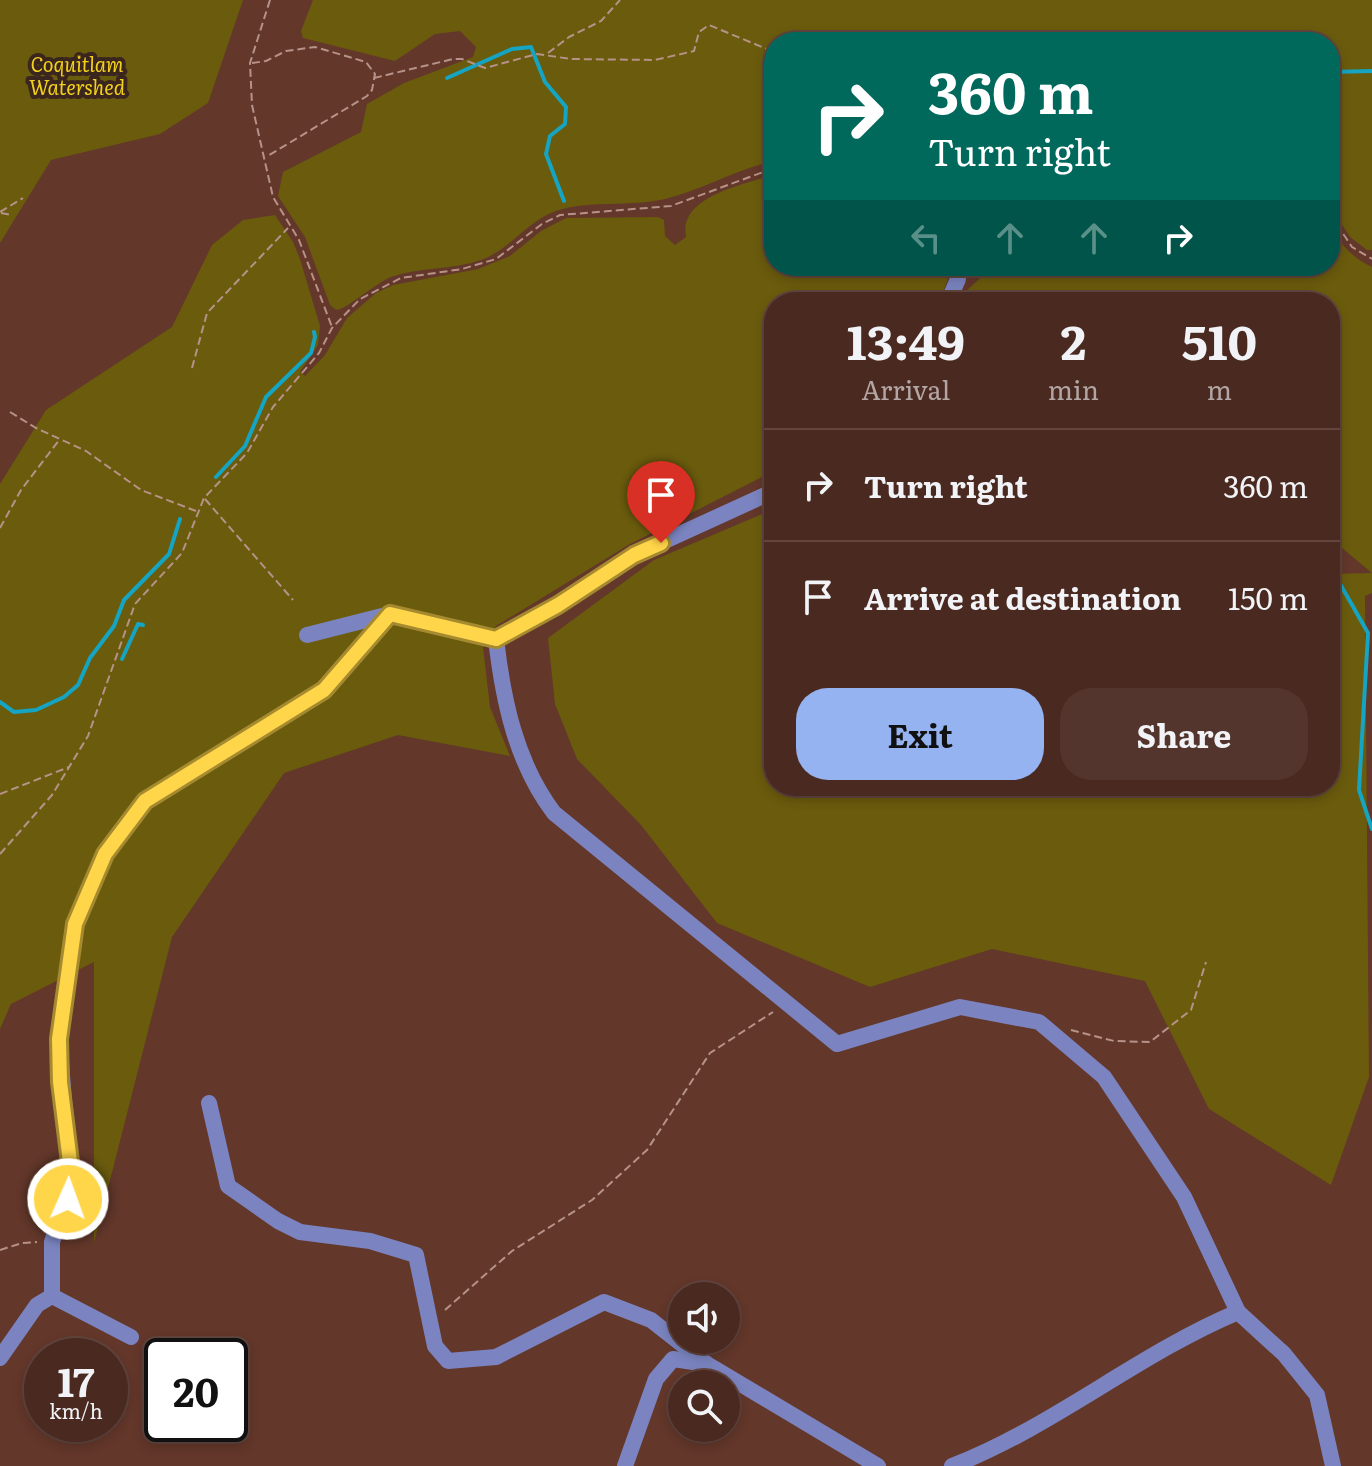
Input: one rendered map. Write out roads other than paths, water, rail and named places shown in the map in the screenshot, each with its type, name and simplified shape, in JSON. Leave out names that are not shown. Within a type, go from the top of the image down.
[{"type":"lane","points":[[952,292],[958,279]]},
{"type":"lane","points":[[307,635],[390,614],[496,639],[558,605],[634,555],[764,496]]},
{"type":"lane","points":[[52,1296],[52,1242],[71,1185],[59,1039],[75,924],[105,854],[145,801],[324,690],[390,614]]},
{"type":"lane","points":[[496,639],[505,706],[536,789],[554,813],[837,1044],[960,1007],[1039,1022],[1104,1077],[1184,1197],[1238,1312],[1284,1354],[1317,1395],[1333,1466]]},
{"type":"lane","points":[[209,1103],[228,1186],[278,1221],[300,1232],[370,1241],[416,1255],[435,1346],[448,1361],[496,1357],[604,1302],[651,1320],[707,1364],[878,1466]]},
{"type":"lane","points":[[52,1296],[131,1337]]},
{"type":"lane","points":[[0,1358],[37,1305],[52,1296]]},
{"type":"lane","points":[[952,1466],[1095,1391],[1213,1322],[1238,1312]]},
{"type":"lane","points":[[625,1466],[656,1379],[673,1359],[707,1364]]},
{"type":"waterway","points":[[447,78],[512,49],[531,47],[545,82],[566,107],[565,124],[550,136],[546,154],[564,201]]},
{"type":"waterway","points":[[1340,72],[1372,71]]},
{"type":"waterway","points":[[216,477],[245,446],[266,397],[311,353],[314,332]]},
{"type":"waterway","points":[[0,702],[14,712],[36,710],[64,697],[78,685],[90,658],[114,626],[124,600],[169,554],[180,519]]},
{"type":"waterway","points":[[1340,584],[1368,633],[1359,790],[1372,829]]},
{"type":"waterway","points":[[122,659],[138,624],[143,625]]},
{"type":"park label","name":"Coquitlam Watershed","points":[[77,76]]}]
